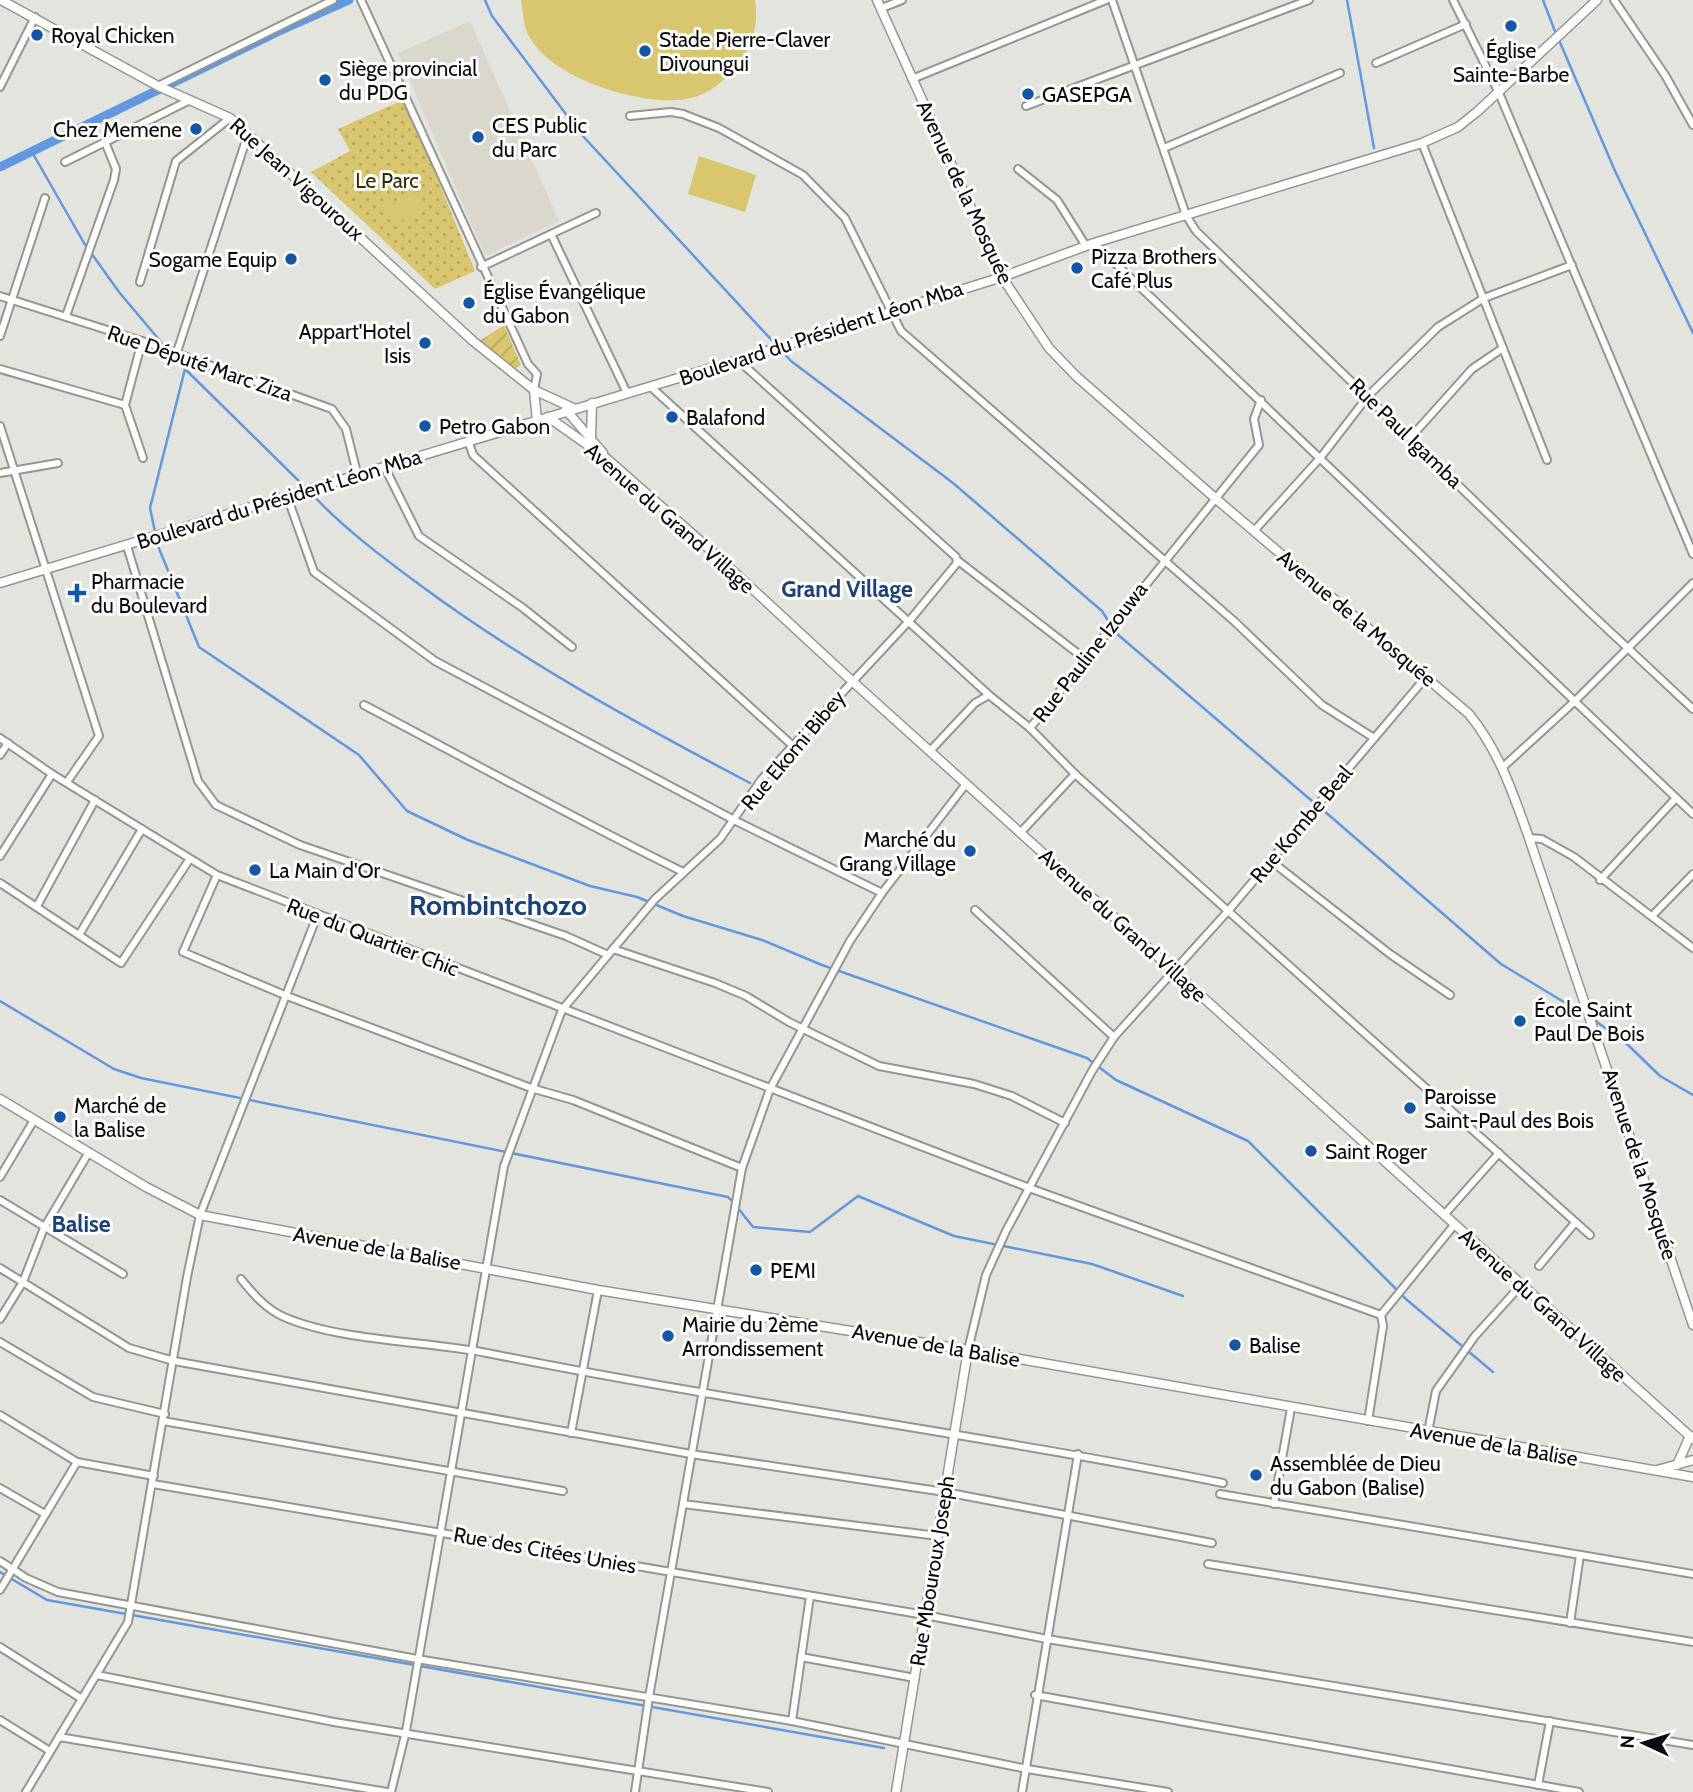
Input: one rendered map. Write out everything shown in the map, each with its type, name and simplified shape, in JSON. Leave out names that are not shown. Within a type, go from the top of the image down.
[{"type":"street","name":"Rue Jean Vigouroux","points":[[1,0],[159,86],[230,118],[249,132],[473,341],[534,390],[569,409]]},
{"type":"street","points":[[159,86],[333,0]]},
{"type":"street","points":[[880,4],[902,0]]},
{"type":"street","points":[[912,79],[1106,0]]},
{"type":"street","points":[[1112,0],[1186,215]]},
{"type":"street","points":[[1026,106],[1309,0]]},
{"type":"street","points":[[1453,0],[1499,93],[1693,554]]},
{"type":"street","name":"Boulevard du Président Léon Mba","points":[[0,583],[162,536],[569,409],[651,387],[1002,277],[1090,244],[1422,143],[1458,127],[1499,93],[1597,0]]},
{"type":"street","points":[[1614,0],[1665,75],[1693,124]]},
{"type":"street","points":[[362,1],[481,267],[528,364],[537,374],[534,390],[537,421]]},
{"type":"street","name":"Avenue de la Mosquée","points":[[880,4],[1002,277],[1049,348],[1215,498],[1469,714],[1503,767],[1588,1007],[1692,1321]]},
{"type":"street","points":[[0,87],[35,18]]},
{"type":"street","points":[[1376,63],[1466,24]]},
{"type":"street","points":[[1164,148],[1340,73]]},
{"type":"street","points":[[65,162],[192,99]]},
{"type":"street","points":[[630,116],[671,112],[683,114],[719,128],[803,176],[845,218],[901,331],[1164,559],[1322,705],[1374,738]]},
{"type":"street","points":[[140,282],[176,161],[230,118]]},
{"type":"street","points":[[175,354],[249,132]]},
{"type":"street","points":[[66,316],[114,180],[116,169],[105,142]]},
{"type":"street","points":[[1422,143],[1484,298],[1534,435],[1547,460]]},
{"type":"street","points":[[1018,169],[1057,200],[1090,244],[1261,400],[1693,814]]},
{"type":"street","points":[[0,336],[45,198]]},
{"type":"street","points":[[481,267],[596,213]]},
{"type":"street","name":"Rue Paul Igamba","points":[[1186,215],[1196,230],[1587,610],[1693,709]]},
{"type":"street","points":[[551,234],[627,393]]},
{"type":"street","points":[[1254,531],[1321,457],[1368,396],[1438,327],[1484,298],[1572,265]]},
{"type":"street","name":"Rue Député Marc Ziza","points":[[0,296],[142,341],[332,409],[346,429],[357,473]]},
{"type":"street","points":[[142,341],[125,405],[143,458]]},
{"type":"street","points":[[1411,437],[1472,369],[1503,348]]},
{"type":"street","points":[[738,360],[957,560],[1084,659]]},
{"type":"street","points":[[0,369],[125,405]]},
{"type":"street","points":[[651,387],[910,620],[989,695],[1030,728]]},
{"type":"street","name":"Rue Pauline Izouwa","points":[[1261,400],[1254,419],[1259,445],[1113,622],[1030,728],[1075,774],[1499,1153],[1574,1224],[1590,1235]]},
{"type":"street","points":[[591,437],[592,403]]},
{"type":"street","points":[[569,409],[606,458]]},
{"type":"street","name":"Avenue du Grand Village","points":[[548,417],[606,458],[1690,1434]]},
{"type":"street","points":[[0,426],[99,736],[67,782]]},
{"type":"street","points":[[468,440],[473,455],[793,746]]},
{"type":"street","points":[[0,474],[13,469],[58,463]]},
{"type":"street","points":[[384,466],[419,536],[523,608],[572,647]]},
{"type":"street","points":[[287,496],[314,572],[419,651],[734,820],[882,893]]},
{"type":"street","points":[[127,546],[198,781],[216,805],[300,845],[566,936],[608,956]]},
{"type":"street","name":"Rue Ekomi Bibey","points":[[389,1792],[406,1731],[504,1166],[510,1143],[562,1010],[655,899],[720,839],[761,780],[910,620],[957,560]]},
{"type":"street","points":[[1503,767],[1575,701],[1693,583]]},
{"type":"street","name":"Rue Kombe Beal","points":[[968,1350],[986,1275],[1093,1070],[1114,1037],[1228,911],[1426,677]]},
{"type":"street","points":[[930,751],[975,703],[989,695]]},
{"type":"street","points":[[364,705],[494,772],[585,824],[683,872]]},
{"type":"street","name":"Rue du Quartier Chic","points":[[0,738],[52,774],[217,875],[317,916],[1031,1189],[1381,1315]]},
{"type":"street","points":[[0,755],[8,743]]},
{"type":"street","points":[[0,856],[52,774]]},
{"type":"street","points":[[1021,832],[1075,774]]},
{"type":"street","points":[[635,1792],[648,1699],[742,1168],[770,1089],[831,976],[882,893],[967,784]]},
{"type":"street","points":[[1600,880],[1676,798]]},
{"type":"street","points":[[37,906],[95,800]]},
{"type":"street","points":[[79,935],[142,830]]},
{"type":"street","points":[[1529,838],[1553,844],[1693,948]]},
{"type":"street","points":[[0,883],[121,963],[189,860]]},
{"type":"street","points":[[1270,861],[1390,954],[1450,995]]},
{"type":"street","points":[[1652,916],[1693,874]]},
{"type":"street","points":[[217,875],[183,952],[287,996],[531,1088],[573,1100],[742,1168]]},
{"type":"street","points":[[975,910],[1114,1037]]},
{"type":"street","points":[[26,1792],[131,1613],[200,1214],[317,916]]},
{"type":"street","points":[[613,949],[715,982],[879,1066],[974,1084],[1012,1096],[1065,1123]]},
{"type":"street","name":"Avenue de la Balise","points":[[0,1099],[34,1121],[200,1214],[597,1290],[968,1350],[1651,1472],[1693,1477]]},
{"type":"street","points":[[0,1177],[34,1121]]},
{"type":"street","points":[[0,1319],[23,1282],[44,1228],[89,1152]]},
{"type":"street","points":[[1444,1215],[1499,1153]]},
{"type":"street","points":[[0,1200],[123,1274]]},
{"type":"street","points":[[1368,1421],[1384,1326],[1381,1315],[1455,1224]]},
{"type":"street","points":[[1538,1266],[1574,1224]]},
{"type":"street","points":[[0,1268],[129,1348],[174,1361],[691,1454],[945,1492],[1212,1542]]},
{"type":"street","points":[[241,1279],[261,1303],[284,1317],[344,1333],[472,1350],[582,1372],[1078,1454],[1223,1483]]},
{"type":"street","points":[[1428,1432],[1437,1391],[1475,1336],[1522,1284]]},
{"type":"street","points":[[571,1433],[597,1290]]},
{"type":"street","points":[[0,1342],[93,1398],[164,1418],[563,1491]]},
{"type":"street","name":"Rue Mbouroux Joseph","points":[[896,1792],[968,1350]]},
{"type":"street","points":[[1274,1504],[1291,1408]]},
{"type":"street","points":[[0,1415],[77,1462],[154,1476]]},
{"type":"street","points":[[1676,1467],[1690,1434]]},
{"type":"street","points":[[1022,1792],[1035,1695],[1078,1454]]},
{"type":"street","points":[[1651,1472],[1693,1460]]},
{"type":"street","points":[[0,1590],[77,1462]]},
{"type":"street","name":"Rue des Citées Unies","points":[[153,1484],[925,1615],[1047,1639],[1693,1745]]},
{"type":"street","points":[[0,1488],[46,1514]]},
{"type":"street","points":[[1220,1494],[1693,1574]]},
{"type":"street","points":[[683,1504],[938,1536]]},
{"type":"street","points":[[1570,1623],[1580,1555]]},
{"type":"street","points":[[0,1561],[12,1570],[58,1592],[416,1664],[792,1721],[1027,1769],[1168,1792]]},
{"type":"street","points":[[1208,1564],[1693,1642]]},
{"type":"street","points":[[792,1721],[810,1596]]},
{"type":"street","points":[[0,1647],[82,1699]]},
{"type":"street","points":[[802,1657],[915,1678]]},
{"type":"street","points":[[96,1675],[334,1722],[406,1731],[768,1792]]},
{"type":"street","points":[[1035,1695],[1579,1792]]},
{"type":"street","points":[[0,1720],[50,1751]]},
{"type":"street","points":[[1538,1785],[1550,1721]]},
{"type":"street","points":[[59,1737],[389,1792]]},
{"type":"shaded area","name":"CES Public du Parc","points":[[470,21],[559,221],[485,256],[398,53]]},
{"type":"green space","name":"Stade Pierre-Claver Divoungui","points":[[521,0],[755,0],[756,17],[752,39],[745,53],[719,84],[691,98],[649,99],[599,86],[554,63],[538,48],[527,32]]},
{"type":"green space","name":"Le Parc","points":[[405,99],[475,271],[435,289],[311,172],[350,151],[338,129]]},
{"type":"green space","points":[[699,156],[756,175],[745,212],[688,194]]},
{"type":"green space","points":[[419,191],[427,210],[392,225],[384,206]]},
{"type":"green space","points":[[504,325],[521,365],[511,371],[478,342]]},
{"type":"waterway","points":[[0,167],[277,32],[349,0]]},
{"type":"waterway","points":[[485,0],[492,16],[581,134],[791,361],[953,483],[1102,611],[1116,633],[1312,801]]},
{"type":"waterway","points":[[1347,0],[1374,148]]},
{"type":"waterway","points":[[1543,0],[1556,34]]},
{"type":"waterway","points":[[1559,40],[1615,171],[1693,333]]},
{"type":"waterway","points":[[32,152],[84,243],[119,292],[166,348]]},
{"type":"waterway","points":[[175,358],[185,369],[150,508],[158,546],[199,647],[359,755],[407,811],[468,840],[590,886],[637,897],[683,916],[762,940],[822,965],[1087,1058],[1116,1080],[1248,1141],[1407,1300],[1493,1372]]},
{"type":"waterway","points":[[185,369],[305,487]]},
{"type":"waterway","points":[[310,492],[377,552],[499,640],[623,714],[750,783]]},
{"type":"waterway","points":[[1323,810],[1501,964],[1587,1016]]},
{"type":"waterway","points":[[0,1001],[114,1069],[141,1078],[728,1197],[734,1203]]},
{"type":"waterway","points":[[1593,1019],[1628,1045],[1660,1076],[1693,1095]]},
{"type":"waterway","points":[[738,1208],[753,1227],[810,1232],[858,1196],[954,1236],[1092,1264],[1183,1296]]},
{"type":"waterway","points":[[0,1572],[47,1600],[884,1748]]},
{"type":"place","name":"Église Sainte-Barbe","points":[[1511,26]]},
{"type":"place","name":"Royal Chicken","points":[[37,35]]},
{"type":"place","name":"Stade Pierre-Claver Divoungui","points":[[645,51]]},
{"type":"place","name":"Siège provincial du PDG","points":[[325,80]]},
{"type":"place","name":"GASEPGA","points":[[1028,94]]},
{"type":"place","name":"Chez Memene","points":[[196,129]]},
{"type":"place","name":"CES Public du Parc","points":[[478,137]]},
{"type":"place","name":"Sogame Equip","points":[[291,259]]},
{"type":"place","name":"Pizza Brothers Café Plus","points":[[1077,268]]},
{"type":"place","name":"Église Évangélique du Gabon","points":[[469,303]]},
{"type":"place","name":"Appart'Hotel Isis","points":[[425,343]]},
{"type":"place","name":"Balafond","points":[[672,417]]},
{"type":"place","name":"Petro Gabon","points":[[425,426]]},
{"type":"place","name":"Pharmacie du Boulevard","points":[[77,593]]},
{"type":"place","name":"Marché du Grang Village","points":[[970,851]]},
{"type":"place","name":"La Main d'Or","points":[[255,870]]},
{"type":"place","name":"École Saint Paul De Bois","points":[[1520,1021]]},
{"type":"place","name":"Paroisse Saint-Paul des Bois","points":[[1410,1108]]},
{"type":"place","name":"Marché de la Balise","points":[[60,1117]]},
{"type":"place","name":"Saint Roger","points":[[1311,1151]]},
{"type":"place","name":"PEMI","points":[[756,1270]]},
{"type":"place","name":"Mairie du 2ème Arrondissement","points":[[668,1336]]},
{"type":"place","name":"Balise","points":[[1235,1345]]},
{"type":"place","name":"Assemblée de Dieu du Gabon (Balise)","points":[[1256,1475]]},
{"type":"district","name":"Grand Village","points":[[847,589]]},
{"type":"district","name":"Rombintchozo","points":[[498,905]]},
{"type":"district","name":"Balise","points":[[81,1224]]}]
